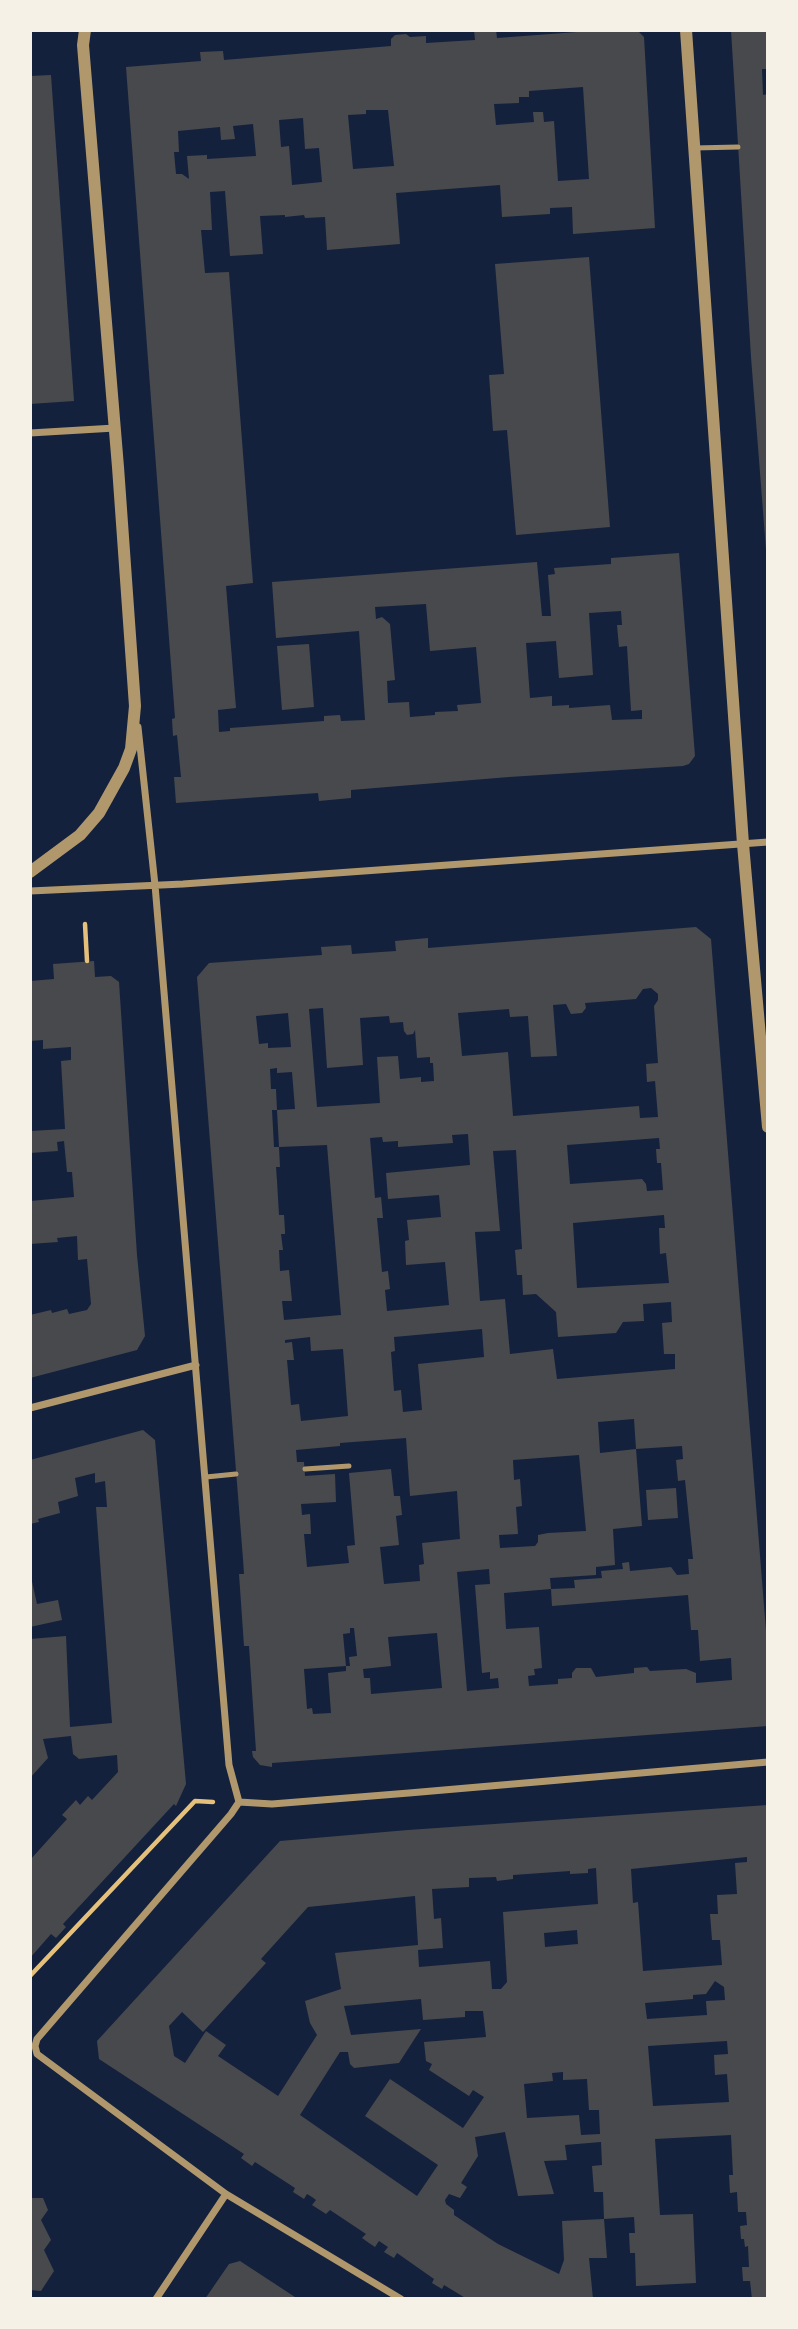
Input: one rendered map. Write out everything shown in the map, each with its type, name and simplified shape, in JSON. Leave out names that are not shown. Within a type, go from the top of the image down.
[{"type":"street","points":[[85,30],[83,45],[135,706],[155,886],[229,1765],[239,1802],[37,2039],[35,2046],[37,2054],[226,2194],[401,2299]]},
{"type":"street","points":[[685,30],[743,844],[768,1127]]},
{"type":"street","points":[[30,433],[115,428]]},
{"type":"street","points":[[30,872],[80,835],[99,813],[124,768],[131,748],[135,706]]},
{"type":"street","points":[[30,891],[155,886],[768,842]]},
{"type":"street","points":[[30,1408],[196,1365]]},
{"type":"street","points":[[239,1802],[272,1804],[768,1762]]},
{"type":"street","points":[[156,2299],[226,2194]]},
{"type":"lane","points":[[694,148],[738,147]]},
{"type":"lane","points":[[305,1469],[349,1466]]},
{"type":"lane","points":[[206,1477],[236,1474]]},
{"type":"path","points":[[85,925],[87,961]]},
{"type":"path","points":[[30,1976],[195,1801]]},
{"type":"building","points":[[474,30],[496,30],[497,38],[604,30],[637,30],[644,37],[655,228],[573,234],[572,207],[550,208],[550,214],[502,217],[500,185],[396,193],[400,244],[327,250],[325,217],[260,216],[263,254],[230,256],[225,191],[210,192],[212,230],[201,230],[205,273],[229,272],[253,583],[226,586],[236,708],[218,710],[219,732],[230,731],[230,728],[324,721],[324,716],[340,715],[341,721],[365,720],[359,631],[276,638],[272,582],[537,562],[542,616],[551,616],[548,575],[555,574],[554,568],[611,564],[611,558],[679,553],[695,756],[689,764],[683,766],[351,790],[351,798],[319,801],[318,793],[176,803],[174,777],[181,777],[177,735],[173,736],[172,719],[175,718],[126,67],[201,61],[200,52],[223,51],[224,60],[391,46],[391,39],[395,35],[406,34],[410,37],[426,36],[426,43],[475,40]],"holes":[[[583,87],[589,179],[558,181],[554,121],[544,122],[543,112],[533,112],[534,122],[496,125],[494,104],[519,103],[519,97],[529,97],[529,91]],[[366,110],[388,110],[394,166],[353,169],[348,115],[366,114]],[[303,118],[305,149],[319,148],[322,182],[292,185],[289,146],[281,147],[279,120]],[[253,124],[256,156],[207,159],[207,155],[187,156],[189,179],[182,174],[176,174],[174,152],[179,152],[178,131],[220,127],[221,140],[235,139],[233,126]],[[426,604],[430,651],[476,647],[481,703],[457,705],[458,711],[410,717],[409,702],[388,703],[387,681],[395,680],[390,624],[382,617],[376,619],[375,607]],[[621,611],[622,625],[617,625],[619,647],[627,646],[631,711],[642,710],[642,719],[612,720],[610,705],[569,708],[569,705],[552,706],[552,696],[530,698],[526,643],[556,641],[559,678],[593,675],[589,613]]]},
{"type":"building","points":[[731,30],[768,30],[768,69],[762,69],[763,95],[768,94],[768,550],[751,357]]},
{"type":"building","points":[[51,75],[74,401],[30,404],[30,76]]},
{"type":"building","points":[[589,257],[610,527],[516,535],[507,430],[493,431],[489,375],[504,374],[495,264]]},
{"type":"building","points":[[309,644],[314,707],[282,710],[277,646]]},
{"type":"building","points":[[696,927],[711,939],[768,1656],[768,1726],[272,1763],[272,1767],[260,1765],[253,1757],[252,1751],[256,1751],[249,1646],[244,1646],[239,1574],[244,1574],[243,1559],[197,977],[209,963],[322,955],[321,947],[351,945],[352,954],[396,951],[395,941],[428,938],[428,948]],"holes":[[[651,988],[658,994],[654,1006],[658,1063],[646,1064],[647,1082],[655,1081],[658,1117],[640,1118],[639,1106],[513,1116],[508,1052],[462,1056],[458,1013],[509,1009],[510,1017],[528,1016],[531,1057],[557,1056],[553,1005],[566,1004],[571,1014],[582,1013],[586,1008],[585,1003],[636,999],[643,989]],[[323,1008],[327,1068],[363,1065],[360,1018],[389,1016],[390,1023],[403,1022],[407,1035],[413,1034],[415,1030],[417,1058],[430,1057],[434,1081],[421,1082],[421,1077],[400,1079],[398,1056],[377,1057],[380,1103],[317,1107],[309,1009]],[[288,1013],[291,1047],[268,1048],[268,1043],[259,1044],[256,1016]],[[277,1068],[277,1073],[292,1072],[295,1109],[277,1110],[276,1089],[271,1089],[270,1069]],[[272,1110],[277,1110],[279,1147],[274,1147]],[[468,1134],[470,1165],[386,1173],[388,1199],[439,1195],[441,1217],[407,1220],[409,1240],[405,1241],[406,1265],[445,1262],[449,1305],[387,1311],[385,1290],[390,1289],[388,1271],[382,1272],[377,1218],[383,1218],[381,1197],[375,1198],[370,1138],[382,1137],[383,1142],[398,1141],[398,1147],[453,1143],[452,1135]],[[659,1138],[660,1149],[656,1149],[657,1163],[661,1163],[663,1190],[647,1191],[642,1179],[570,1184],[567,1145]],[[327,1145],[341,1315],[284,1320],[282,1301],[292,1301],[289,1270],[280,1271],[279,1250],[283,1250],[281,1234],[285,1234],[285,1231],[284,1215],[279,1215],[276,1167],[280,1167],[279,1147]],[[516,1150],[522,1249],[515,1250],[517,1275],[522,1275],[523,1295],[536,1294],[556,1312],[558,1337],[616,1333],[623,1322],[644,1321],[643,1304],[671,1302],[672,1322],[662,1323],[664,1354],[675,1354],[675,1369],[557,1379],[553,1349],[510,1354],[505,1299],[480,1301],[475,1232],[500,1231],[493,1151]],[[664,1215],[665,1228],[659,1228],[660,1254],[666,1253],[669,1283],[577,1288],[573,1223]],[[482,1329],[484,1357],[418,1364],[422,1410],[403,1412],[401,1390],[394,1391],[391,1352],[395,1351],[394,1337]],[[310,1337],[311,1351],[343,1349],[348,1416],[301,1421],[299,1404],[291,1405],[287,1360],[294,1360],[292,1342],[285,1343],[285,1340]],[[634,1419],[636,1449],[600,1453],[598,1422]],[[406,1438],[410,1496],[457,1491],[460,1539],[422,1543],[424,1564],[419,1565],[420,1581],[384,1584],[380,1547],[399,1545],[396,1516],[402,1515],[400,1496],[394,1496],[391,1469],[349,1473],[355,1545],[347,1546],[349,1563],[307,1567],[304,1534],[311,1534],[310,1514],[302,1515],[301,1504],[336,1502],[335,1474],[305,1476],[304,1462],[297,1462],[296,1450],[340,1446],[340,1443]],[[682,1446],[683,1459],[676,1460],[678,1481],[685,1480],[693,1559],[688,1559],[689,1574],[677,1575],[671,1567],[630,1571],[629,1562],[622,1563],[623,1569],[601,1571],[602,1578],[574,1580],[575,1588],[551,1589],[550,1578],[596,1575],[596,1567],[615,1565],[613,1529],[642,1526],[636,1449]],[[579,1455],[586,1531],[548,1533],[538,1535],[535,1546],[500,1548],[499,1535],[518,1534],[516,1507],[522,1506],[520,1479],[514,1480],[513,1460]],[[489,1569],[490,1584],[475,1585],[482,1673],[490,1672],[490,1679],[498,1678],[499,1688],[467,1691],[457,1572]],[[551,1589],[552,1606],[688,1595],[691,1630],[698,1630],[700,1661],[731,1658],[732,1680],[696,1683],[696,1673],[686,1669],[650,1671],[647,1667],[634,1668],[634,1673],[596,1677],[591,1668],[576,1668],[572,1678],[558,1679],[558,1684],[529,1686],[528,1676],[535,1675],[534,1669],[542,1668],[539,1627],[506,1629],[504,1593]],[[350,1628],[354,1628],[357,1656],[349,1657],[350,1666],[346,1666],[343,1634],[350,1633]],[[437,1633],[442,1688],[371,1694],[370,1678],[364,1678],[363,1669],[391,1666],[388,1637]],[[346,1666],[346,1671],[328,1673],[331,1713],[313,1714],[312,1708],[307,1709],[304,1669]]]},
{"type":"building","points":[[94,961],[95,977],[111,976],[119,982],[145,1336],[137,1350],[30,1378],[30,1315],[67,1309],[69,1314],[87,1310],[91,1304],[87,1259],[78,1260],[77,1236],[57,1238],[58,1242],[30,1244],[30,1201],[74,1197],[72,1172],[67,1172],[64,1141],[57,1142],[58,1151],[30,1153],[30,1131],[65,1129],[61,1061],[71,1060],[71,1047],[43,1049],[43,1040],[30,1041],[30,981],[54,979],[53,964]]},
{"type":"building","points":[[143,1430],[155,1440],[186,1784],[176,1806],[174,1804],[63,1924],[66,1927],[56,1938],[51,1934],[30,1958],[30,1860],[67,1819],[62,1815],[76,1800],[80,1805],[88,1796],[92,1800],[118,1772],[117,1755],[79,1759],[73,1754],[71,1736],[43,1739],[48,1758],[30,1778],[30,1639],[66,1636],[70,1727],[112,1723],[96,1507],[107,1507],[105,1481],[95,1483],[95,1473],[75,1478],[78,1496],[58,1502],[60,1513],[30,1524],[30,1460]]},
{"type":"building","points":[[676,1488],[678,1518],[648,1520],[646,1490]]},
{"type":"building","points":[[31,1577],[37,1604],[58,1600],[62,1620],[30,1627]]},
{"type":"building","points":[[768,1805],[768,2299],[752,2299],[750,2281],[743,2281],[742,2267],[749,2267],[748,2246],[745,2247],[744,2239],[741,2239],[740,2226],[747,2225],[746,2212],[738,2212],[737,2192],[730,2193],[729,2175],[733,2175],[731,2135],[655,2139],[660,2215],[693,2214],[696,2283],[636,2286],[635,2253],[630,2253],[629,2233],[635,2233],[634,2217],[604,2219],[607,2258],[589,2258],[593,2299],[467,2299],[444,2285],[442,2289],[432,2283],[434,2279],[397,2253],[394,2258],[384,2252],[388,2247],[379,2241],[375,2247],[362,2238],[366,2234],[330,2210],[326,2214],[312,2205],[316,2200],[312,2197],[307,2194],[304,2199],[293,2192],[295,2188],[255,2162],[252,2166],[241,2158],[244,2154],[99,2059],[97,2041],[280,1841]],"holes":[[[747,1857],[747,1862],[735,1863],[737,1894],[717,1895],[718,1914],[710,1914],[712,1940],[720,1940],[722,1965],[643,1971],[638,1902],[633,1903],[631,1869]],[[596,1868],[598,1904],[503,1912],[507,1982],[501,1989],[492,1989],[490,1961],[419,1967],[418,1950],[443,1948],[441,1918],[434,1919],[432,1889],[469,1887],[469,1878],[496,1877],[497,1881],[513,1879],[513,1875],[570,1871],[570,1874],[588,1873],[588,1869]],[[415,1896],[418,1945],[335,1953],[341,1989],[305,2001],[310,2023],[317,2035],[278,2096],[218,2056],[226,2045],[206,2031],[185,2063],[174,2056],[169,2026],[182,2012],[203,2032],[266,1963],[261,1959],[308,1907]],[[577,1930],[578,1944],[545,1947],[544,1933]],[[715,1981],[724,1987],[725,2000],[706,2001],[707,2015],[647,2019],[645,2003],[693,1999],[693,1995],[706,1994]],[[421,1999],[423,2020],[465,2017],[465,2011],[483,2011],[486,2037],[424,2042],[426,2061],[432,2064],[429,2070],[469,2096],[473,2090],[484,2097],[463,2128],[390,2079],[365,2116],[438,2165],[417,2196],[300,2115],[340,2052],[348,2052],[350,2064],[354,2068],[399,2063],[421,2029],[351,2035],[344,2006]],[[727,2041],[728,2054],[714,2055],[715,2075],[727,2074],[729,2102],[653,2106],[648,2046]],[[563,2072],[563,2080],[587,2079],[589,2110],[599,2110],[600,2134],[581,2135],[579,2115],[527,2118],[524,2084],[553,2081],[552,2073]],[[505,2132],[518,2196],[554,2194],[544,2161],[567,2160],[565,2145],[601,2142],[602,2165],[592,2166],[594,2192],[603,2192],[604,2219],[562,2221],[564,2260],[559,2274],[498,2244],[454,2215],[454,2210],[445,2200],[449,2194],[460,2198],[467,2187],[461,2183],[478,2156],[475,2137]]]},
{"type":"building","points":[[30,2198],[43,2198],[48,2210],[41,2220],[51,2240],[44,2250],[54,2271],[41,2291],[30,2290]]},
{"type":"building","points":[[240,2261],[298,2299],[205,2299],[229,2264]]}]
